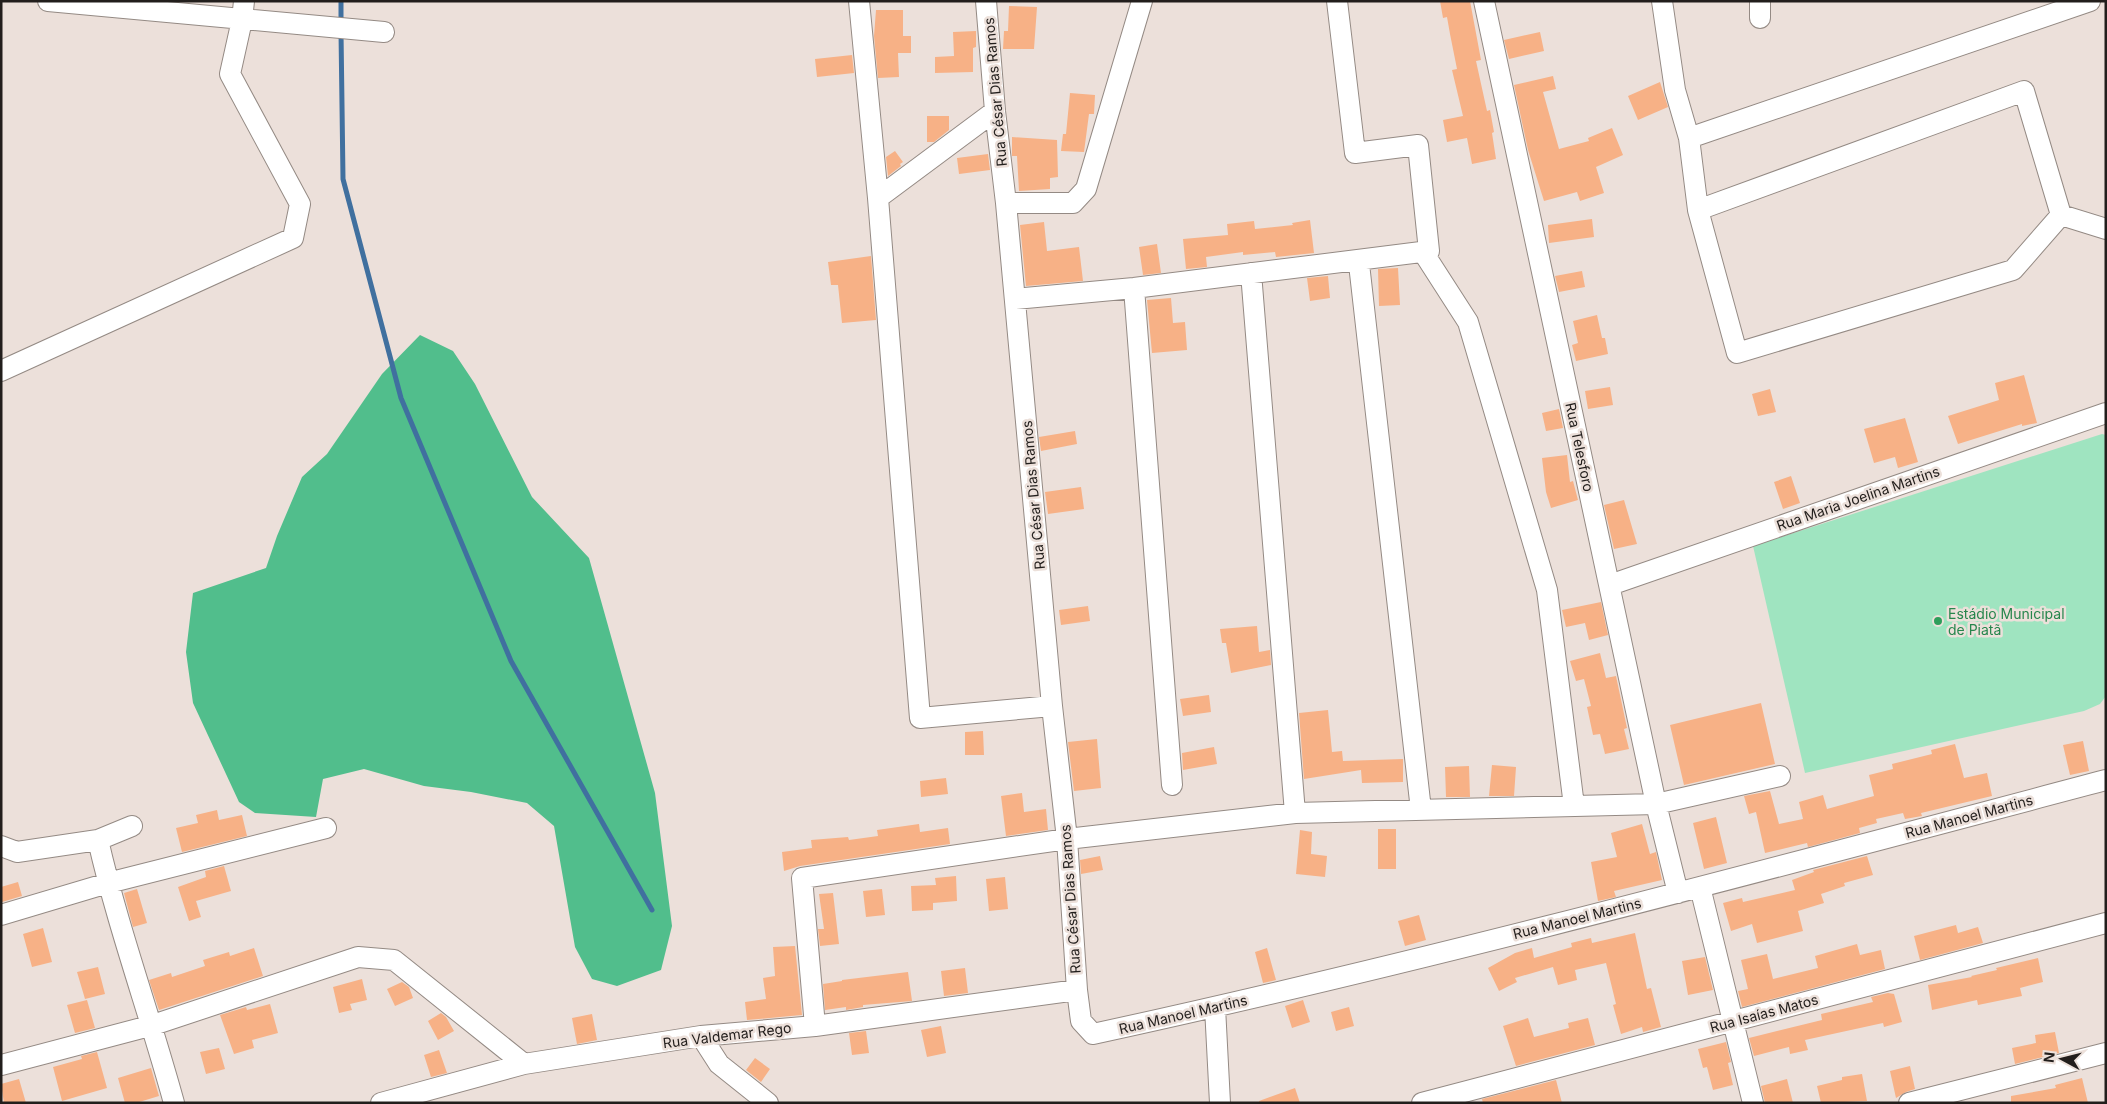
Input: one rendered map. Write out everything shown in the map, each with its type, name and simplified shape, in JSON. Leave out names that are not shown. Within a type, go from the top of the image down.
[{"type":"street","points":[[48,1],[243,11],[384,32]]},
{"type":"street","points":[[859,1],[878,198],[920,718],[1052,706]]},
{"type":"street","name":"Rua César Dias Ramos","points":[[986,1],[1052,706],[1067,839],[1076,990]]},
{"type":"street","points":[[1006,203],[1073,203],[1086,189],[1142,1]]},
{"type":"street","points":[[1015,300],[1134,288],[1430,251],[1418,145],[1354,153],[1337,1]]},
{"type":"street","name":"Rua Telesforo","points":[[1484,1],[1656,804],[1678,893]]},
{"type":"street","points":[[1662,1],[1675,90],[1688,138],[1698,210],[1737,353],[2013,270],[2062,215]]},
{"type":"street","points":[[1688,138],[2090,1]]},
{"type":"street","points":[[1,371],[293,238],[300,204],[230,74],[243,11]]},
{"type":"street","points":[[1698,210],[2024,91],[2062,215]]},
{"type":"street","points":[[878,198],[995,111]]},
{"type":"street","points":[[2062,215],[2106,229]]},
{"type":"street","points":[[1423,252],[1468,322],[1546,590],[1574,806]]},
{"type":"street","points":[[1359,264],[1421,810]]},
{"type":"street","points":[[1251,273],[1295,813]]},
{"type":"street","points":[[1134,288],[1172,785]]},
{"type":"street","name":"Rua Maria Joelina Martins","points":[[1610,585],[2106,413]]},
{"type":"street","points":[[815,1026],[802,878],[1067,839],[1295,813],[1656,804],[1780,776]]},
{"type":"street","name":"Rua Manoel Martins","points":[[1076,990],[1081,1020],[1093,1034],[1215,1008],[1678,893],[2106,780]]},
{"type":"street","points":[[1,846],[17,852],[98,840],[132,826]]},
{"type":"street","points":[[1,915],[108,883],[326,828]]},
{"type":"street","points":[[98,840],[108,883],[153,1025],[174,1103]]},
{"type":"street","points":[[1700,887],[1753,1103]]},
{"type":"street","name":"Rua Isaías Matos","points":[[1422,1103],[2106,923]]},
{"type":"street","points":[[1,1065],[153,1025],[358,956],[394,960],[524,1064]]},
{"type":"street","name":"Rua Valdemar Rego","points":[[381,1103],[430,1096],[524,1064],[701,1036],[815,1026],[1076,990]]},
{"type":"street","points":[[1215,1008],[1220,1103]]},
{"type":"street","points":[[701,1036],[719,1064],[768,1103]]},
{"type":"street","points":[[1909,1103],[2106,1053]]},
{"type":"green space","points":[[420,335],[453,351],[475,384],[532,497],[589,558],[655,793],[672,926],[661,970],[617,986],[592,979],[575,947],[554,826],[527,803],[471,792],[424,786],[364,769],[323,779],[316,817],[255,813],[239,802],[193,703],[186,652],[193,593],[266,568],[277,536],[302,477],[327,454],[382,374]]},
{"type":"green space","name":"Estádio Municipal de Piatã","points":[[2102,434],[2106,435],[2106,696],[2100,704],[2084,711],[1805,773],[1753,546]]},
{"type":"building","points":[[1440,1],[1470,1],[1481,60],[1476,61],[1487,111],[1490,110],[1496,159],[1472,164],[1467,138],[1447,142],[1443,120],[1463,116],[1452,70],[1457,69],[1447,17],[1443,18]]},
{"type":"building","points":[[1009,6],[1037,7],[1034,49],[1003,49],[1004,31],[1008,31]]},
{"type":"building","points":[[876,10],[903,10],[903,36],[911,36],[911,53],[898,53],[899,77],[878,78],[874,36]]},
{"type":"building","points":[[976,31],[976,47],[973,48],[973,72],[935,73],[935,57],[954,56],[953,32]]},
{"type":"building","points":[[1540,32],[1544,51],[1509,59],[1504,40]]},
{"type":"building","points":[[852,55],[854,73],[817,77],[815,59]]},
{"type":"building","points":[[1553,76],[1556,89],[1543,92],[1559,149],[1589,141],[1588,138],[1612,128],[1623,155],[1596,167],[1604,193],[1580,201],[1577,192],[1544,201],[1528,150],[1514,85]]},
{"type":"building","points":[[1660,82],[1668,107],[1638,120],[1628,96]]},
{"type":"building","points":[[1070,93],[1095,95],[1094,114],[1089,114],[1084,152],[1061,151],[1063,134],[1066,134]]},
{"type":"building","points":[[927,116],[949,116],[949,130],[934,142],[927,142]]},
{"type":"building","points":[[1012,137],[1057,140],[1058,177],[1050,178],[1050,189],[1019,191],[1017,156],[1012,156]]},
{"type":"building","points":[[895,151],[903,162],[900,164],[901,166],[888,176],[886,157]]},
{"type":"building","points":[[988,154],[990,170],[959,174],[957,158]]},
{"type":"building","points":[[1592,219],[1594,237],[1549,243],[1548,225]]},
{"type":"building","points":[[1310,220],[1314,253],[1276,257],[1275,252],[1243,255],[1243,252],[1206,257],[1207,267],[1186,269],[1183,239],[1228,235],[1227,224],[1254,221],[1255,229],[1293,225],[1292,223]]},
{"type":"building","points":[[1044,222],[1047,251],[1079,247],[1083,281],[1026,286],[1020,225]]},
{"type":"building","points":[[1157,244],[1161,273],[1143,275],[1139,247]]},
{"type":"building","points":[[871,256],[876,320],[842,323],[838,285],[831,285],[828,262]]},
{"type":"building","points":[[1398,268],[1400,305],[1379,306],[1378,269]]},
{"type":"building","points":[[1582,271],[1585,287],[1559,292],[1555,276]]},
{"type":"building","points":[[1328,276],[1330,298],[1310,301],[1307,278]]},
{"type":"building","points":[[1171,298],[1173,323],[1185,322],[1187,350],[1152,353],[1147,300]]},
{"type":"building","points":[[1597,315],[1608,354],[1576,361],[1572,345],[1578,343],[1573,321]]},
{"type":"building","points":[[2024,375],[2037,423],[2022,426],[2022,424],[1958,444],[1948,416],[1999,400],[1995,383]]},
{"type":"building","points":[[1610,387],[1613,405],[1588,409],[1585,391]]},
{"type":"building","points":[[1770,389],[1776,412],[1758,416],[1752,394]]},
{"type":"building","points":[[1559,409],[1563,428],[1546,431],[1542,413]]},
{"type":"building","points":[[1905,418],[1918,462],[1898,468],[1895,457],[1874,463],[1864,429]]},
{"type":"building","points":[[1075,431],[1077,444],[1041,451],[1039,437]]},
{"type":"building","points":[[1567,455],[1570,482],[1573,481],[1578,500],[1551,508],[1546,492],[1542,458]]},
{"type":"building","points":[[1791,476],[1800,503],[1783,509],[1774,482]]},
{"type":"building","points":[[1081,487],[1084,509],[1048,514],[1045,492]]},
{"type":"building","points":[[1624,500],[1637,544],[1614,549],[1604,505]]},
{"type":"building","points":[[1601,602],[1608,635],[1589,640],[1585,623],[1566,627],[1562,610]]},
{"type":"building","points":[[1088,606],[1090,621],[1061,625],[1059,610]]},
{"type":"building","points":[[1257,626],[1259,652],[1270,650],[1271,665],[1231,673],[1226,643],[1222,643],[1220,629]]},
{"type":"building","points":[[1600,653],[1606,678],[1616,676],[1627,728],[1624,729],[1629,749],[1605,754],[1600,734],[1593,735],[1587,707],[1591,706],[1584,679],[1576,681],[1570,661]]},
{"type":"building","points":[[1209,695],[1211,712],[1183,716],[1180,699]]},
{"type":"building","points":[[1761,703],[1775,764],[1684,785],[1670,725]]},
{"type":"building","points":[[1328,710],[1332,752],[1342,751],[1343,761],[1403,759],[1403,782],[1362,783],[1361,770],[1304,779],[1299,713]]},
{"type":"building","points":[[983,731],[984,755],[965,755],[965,732]]},
{"type":"building","points":[[1097,739],[1101,788],[1074,791],[1068,742]]},
{"type":"building","points":[[2083,741],[2089,771],[2070,775],[2063,745]]},
{"type":"building","points":[[1955,744],[1964,778],[1987,773],[1992,796],[1921,813],[1922,816],[1905,819],[1903,813],[1876,819],[1877,823],[1859,828],[1860,833],[1808,847],[1807,843],[1765,853],[1756,812],[1749,814],[1744,796],[1770,791],[1779,824],[1803,819],[1799,802],[1823,795],[1827,809],[1874,796],[1869,775],[1893,769],[1892,764],[1932,754],[1931,750]]},
{"type":"building","points":[[1214,747],[1217,764],[1183,770],[1182,753]]},
{"type":"building","points":[[1492,765],[1516,767],[1514,796],[1489,796]]},
{"type":"building","points":[[1469,766],[1470,797],[1446,797],[1445,767]]},
{"type":"building","points":[[946,778],[948,794],[921,797],[920,781]]},
{"type":"building","points":[[1022,793],[1024,812],[1046,809],[1048,830],[1006,836],[1001,796]]},
{"type":"building","points":[[217,810],[219,820],[242,815],[247,836],[182,852],[176,828],[198,823],[196,815]]},
{"type":"building","points":[[1716,817],[1727,863],[1704,869],[1693,823]]},
{"type":"building","points":[[919,824],[920,832],[948,828],[950,844],[800,866],[784,871],[782,852],[812,848],[811,840],[848,837],[849,840],[878,836],[877,830]]},
{"type":"building","points":[[1642,824],[1650,854],[1656,852],[1662,880],[1614,891],[1616,897],[1598,901],[1591,862],[1617,857],[1611,833]]},
{"type":"building","points":[[1378,829],[1396,829],[1396,869],[1378,869]]},
{"type":"building","points":[[1300,830],[1312,832],[1311,854],[1327,856],[1325,877],[1296,874]]},
{"type":"building","points":[[1100,856],[1103,870],[1081,874],[1080,860]]},
{"type":"building","points":[[1867,856],[1873,875],[1844,883],[1845,886],[1821,894],[1824,903],[1798,911],[1803,931],[1757,943],[1752,924],[1731,931],[1723,903],[1742,898],[1743,902],[1795,890],[1792,880],[1814,872],[1813,870]]},
{"type":"building","points":[[224,866],[231,891],[196,901],[201,917],[189,921],[178,887],[206,877],[205,871]]},
{"type":"building","points":[[956,876],[957,901],[933,903],[933,910],[912,911],[911,886],[936,885],[935,878]]},
{"type":"building","points":[[1005,877],[1008,909],[989,911],[986,879]]},
{"type":"building","points":[[18,882],[22,896],[2,902],[1,887]]},
{"type":"building","points":[[137,889],[147,923],[133,927],[124,893]]},
{"type":"building","points":[[882,889],[885,915],[866,917],[863,891]]},
{"type":"building","points":[[833,893],[839,944],[820,946],[818,929],[824,929],[819,894]]},
{"type":"building","points":[[1419,915],[1426,940],[1405,946],[1398,921]]},
{"type":"building","points":[[1956,925],[1958,933],[1978,927],[1983,943],[1920,960],[1914,936]]},
{"type":"building","points":[[43,928],[52,962],[32,967],[23,934]]},
{"type":"building","points":[[1635,933],[1647,989],[1651,988],[1661,1027],[1643,1032],[1642,1027],[1621,1034],[1613,1005],[1616,1004],[1606,963],[1575,970],[1577,980],[1558,985],[1553,967],[1515,978],[1517,982],[1499,991],[1488,968],[1515,953],[1532,948],[1534,958],[1572,947],[1571,943],[1591,938],[1592,943]]},
{"type":"building","points":[[1857,944],[1860,955],[1881,950],[1885,969],[1742,1007],[1738,991],[1748,989],[1741,960],[1767,954],[1773,979],[1818,968],[1815,956]]},
{"type":"building","points":[[795,946],[802,1015],[747,1020],[745,1002],[766,999],[763,978],[775,976],[773,947]]},
{"type":"building","points":[[254,948],[263,976],[159,1010],[149,980],[171,973],[172,977],[205,966],[203,960],[229,952],[230,956]]},
{"type":"building","points":[[1267,948],[1276,980],[1263,983],[1255,952]]},
{"type":"building","points":[[1705,957],[1713,990],[1688,995],[1682,961]]},
{"type":"building","points":[[2038,958],[2043,982],[2020,988],[2022,996],[1978,1005],[1977,1000],[1932,1010],[1928,985],[1972,977],[1997,970],[1996,968]]},
{"type":"building","points":[[98,967],[105,994],[85,999],[77,972]]},
{"type":"building","points":[[965,968],[968,993],[944,996],[941,971]]},
{"type":"building","points":[[908,972],[912,1001],[863,1005],[863,1007],[846,1010],[846,1007],[825,1010],[823,984]]},
{"type":"building","points":[[362,979],[367,1000],[350,1004],[352,1010],[339,1013],[333,987]]},
{"type":"building","points":[[402,982],[409,987],[413,998],[395,1006],[387,989]]},
{"type":"building","points":[[1888,993],[1894,994],[1902,1022],[1884,1027],[1883,1023],[1805,1040],[1808,1050],[1790,1054],[1789,1047],[1754,1056],[1749,1038],[1822,1020],[1821,1014],[1873,1002],[1871,997]]},
{"type":"building","points":[[87,1000],[95,1028],[75,1033],[67,1005]]},
{"type":"building","points":[[1303,1000],[1310,1022],[1292,1028],[1285,1006]]},
{"type":"building","points":[[270,1004],[278,1033],[252,1040],[254,1048],[234,1054],[220,1015],[246,1007],[247,1010]]},
{"type":"building","points":[[1349,1007],[1354,1026],[1336,1031],[1331,1012]]},
{"type":"building","points":[[441,1013],[446,1017],[454,1031],[438,1040],[428,1021]]},
{"type":"building","points":[[592,1014],[597,1040],[577,1044],[572,1018]]},
{"type":"building","points":[[1528,1018],[1534,1037],[1569,1028],[1568,1023],[1588,1018],[1595,1045],[1516,1066],[1503,1026]]},
{"type":"building","points":[[941,1026],[946,1053],[927,1057],[921,1030]]},
{"type":"building","points":[[866,1031],[869,1053],[852,1055],[849,1033]]},
{"type":"building","points":[[2055,1032],[2059,1053],[2015,1064],[2012,1048],[2036,1043],[2035,1035]]},
{"type":"building","points":[[1726,1042],[1731,1062],[1728,1063],[1733,1085],[1713,1090],[1707,1067],[1703,1068],[1698,1049]]},
{"type":"building","points":[[219,1048],[225,1069],[206,1074],[200,1052]]},
{"type":"building","points":[[439,1050],[447,1073],[431,1077],[424,1055]]},
{"type":"building","points":[[97,1052],[107,1088],[62,1101],[53,1067],[82,1059],[81,1056]]},
{"type":"building","points":[[755,1058],[770,1069],[761,1082],[746,1070]]},
{"type":"building","points":[[1910,1066],[1915,1089],[1896,1098],[1890,1071]]},
{"type":"building","points":[[151,1068],[159,1096],[136,1103],[125,1103],[118,1078]]},
{"type":"building","points":[[1862,1074],[1867,1101],[1821,1103],[1817,1086],[1842,1080],[1842,1077]]},
{"type":"building","points":[[2082,1078],[2088,1103],[2011,1103],[2011,1096],[2056,1088],[2055,1085]]},
{"type":"building","points":[[19,1079],[26,1103],[4,1103],[1,1084]]},
{"type":"building","points":[[1787,1079],[1793,1103],[1765,1103],[1761,1086]]},
{"type":"building","points":[[1556,1080],[1562,1103],[1483,1103],[1482,1099]]},
{"type":"building","points":[[1295,1088],[1300,1103],[1259,1103],[1259,1101]]},
{"type":"waterway","points":[[341,1],[341,24]]},
{"type":"waterway","points":[[341,32],[343,179],[401,398],[511,661],[652,910]]},
{"type":"place","name":"Estádio Municipal de Piatã","points":[[1938,621]]}]
